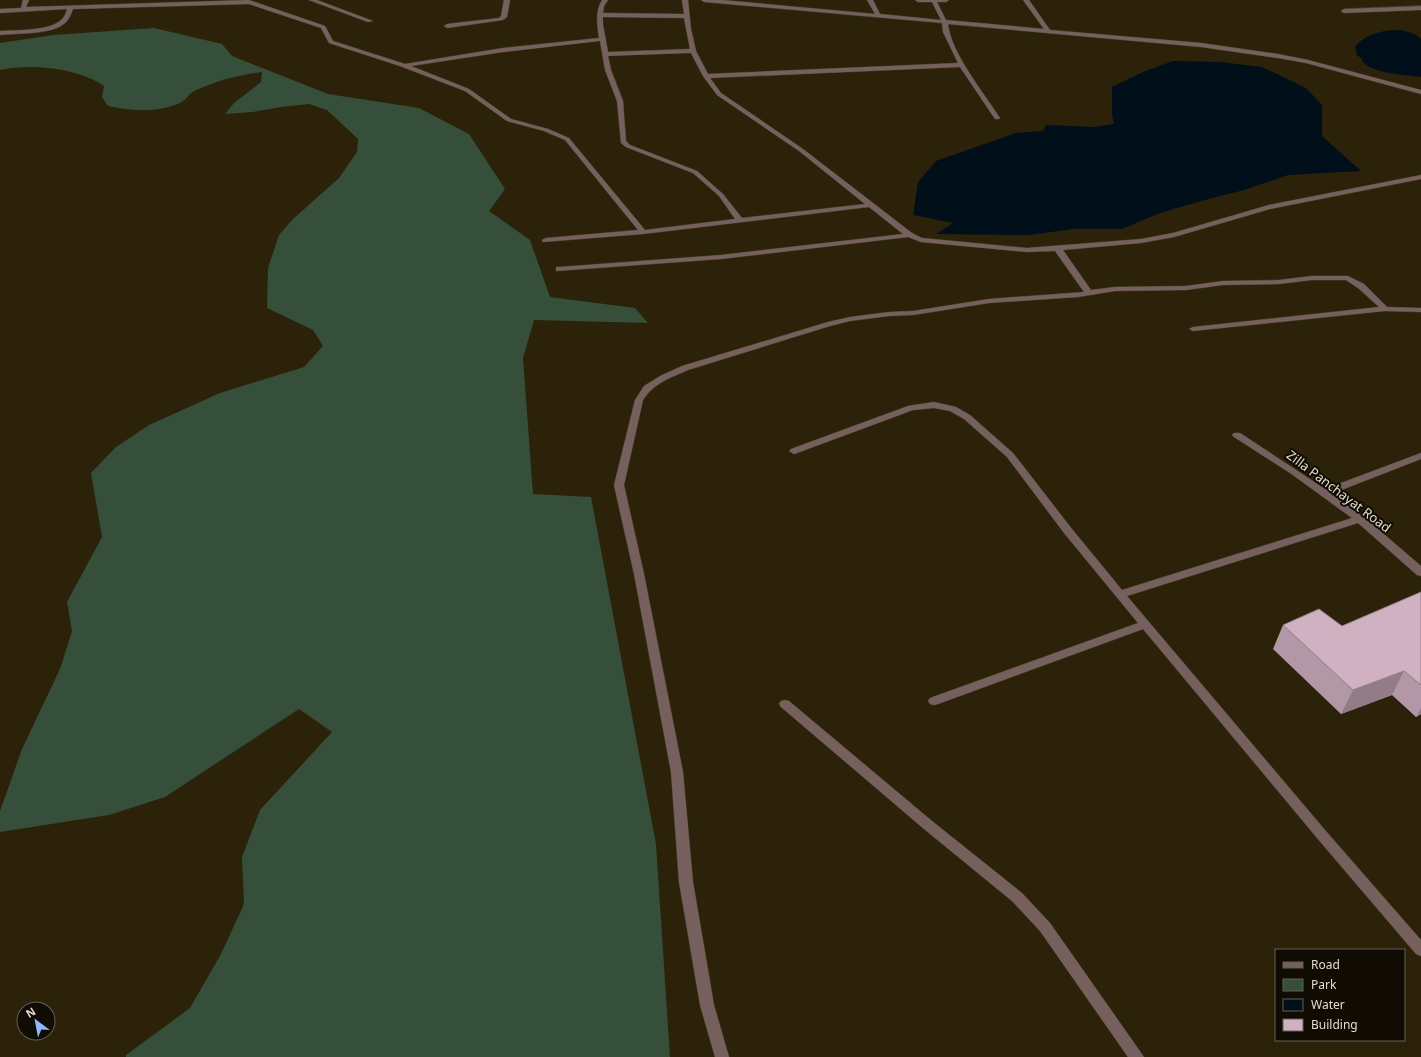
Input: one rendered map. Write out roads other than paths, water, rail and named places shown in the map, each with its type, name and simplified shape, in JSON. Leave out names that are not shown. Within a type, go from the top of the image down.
[{"type":"street","points":[[23,9],[26,0]]},
{"type":"street","points":[[315,1],[329,0]]},
{"type":"street","points":[[446,26],[501,19],[504,17],[508,0]]},
{"type":"street","points":[[605,0],[601,6],[600,25],[608,70],[620,100],[624,142],[628,146],[695,172],[721,195],[740,221]]},
{"type":"street","points":[[686,0],[686,16],[693,51],[706,76],[719,94],[800,150],[909,235],[921,240],[1027,250],[1058,249],[1141,241],[1174,235],[1269,207],[1421,177]]},
{"type":"street","points":[[704,0],[810,8],[879,17],[1201,45],[1306,61],[1421,92]]},
{"type":"street","points":[[870,0],[879,17]]},
{"type":"street","points":[[918,0],[946,0]]},
{"type":"street","points":[[934,0],[944,23],[946,32],[962,65],[997,118]]},
{"type":"street","points":[[1026,0],[1049,32]]},
{"type":"street","points":[[315,1],[370,21]]},
{"type":"street","points":[[0,11],[249,2],[323,27],[326,30],[331,42],[404,66],[467,90],[509,120],[546,130],[568,139],[643,232]]},
{"type":"street","points":[[1415,3],[1421,7]]},
{"type":"street","points":[[1344,11],[1421,7]]},
{"type":"street","points":[[0,32],[37,29],[58,25],[64,21],[70,9]]},
{"type":"street","points":[[601,15],[686,16]]},
{"type":"street","points":[[404,66],[447,58],[525,47],[603,39]]},
{"type":"street","points":[[605,54],[693,51]]},
{"type":"street","points":[[706,76],[962,65]]},
{"type":"street","points":[[546,240],[643,232],[870,204]]},
{"type":"street","points":[[559,269],[721,257],[909,235]]},
{"type":"street","points":[[1058,249],[1089,293]]},
{"type":"street","points":[[722,1057],[707,1006],[686,882],[677,772],[639,574],[619,485],[639,400],[647,388],[663,378],[685,368],[828,324],[870,316],[913,313],[989,301],[1089,293],[1115,289],[1186,288],[1223,282],[1279,282],[1312,278],[1348,278],[1361,286],[1384,309]]},
{"type":"street","points":[[1193,329],[1384,309],[1421,310]]},
{"type":"street","points":[[794,451],[911,408],[934,405],[953,409],[967,417],[1010,455],[1068,531],[1120,594],[1321,834],[1421,950]]},
{"type":"street","name":"Zilla Panchayat Road","points":[[1238,435],[1293,471],[1360,519],[1421,572]]},
{"type":"street","points":[[1324,493],[1421,456]]},
{"type":"street","points":[[1120,594],[1360,519]]},
{"type":"street","points":[[934,701],[1146,624]]},
{"type":"street","points":[[785,704],[922,820],[1017,897],[1044,927],[1137,1057]]},
{"type":"water","points":[[1400,30],[1414,34],[1421,39],[1421,77],[1390,73],[1374,69],[1367,66],[1357,55],[1355,47],[1364,38],[1376,33]]},
{"type":"water","points":[[1173,61],[1220,62],[1262,67],[1306,88],[1322,105],[1322,136],[1361,171],[1288,175],[1244,190],[1160,213],[1122,229],[1073,229],[1029,235],[936,234],[953,223],[913,215],[918,182],[936,161],[1016,133],[1043,131],[1046,125],[1093,127],[1114,124],[1112,115],[1112,87],[1143,72]]}]
